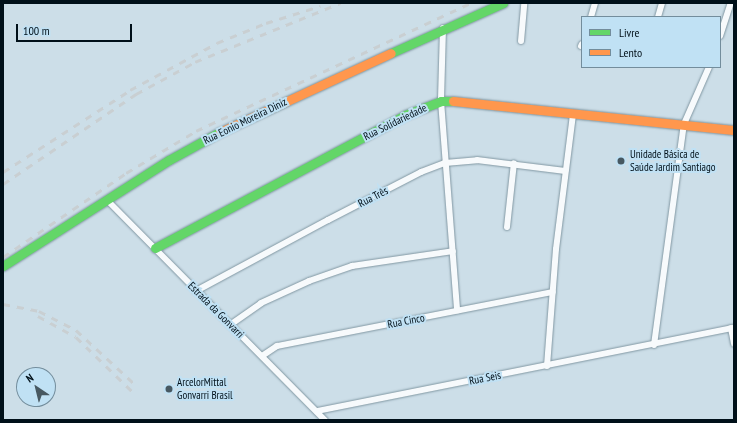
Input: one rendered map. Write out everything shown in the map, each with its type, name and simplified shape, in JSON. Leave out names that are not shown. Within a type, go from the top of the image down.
[{"type":"street","name":"Rua Eonio Moreira Diniz","points":[[3,266],[169,160],[232,126],[443,28],[503,3]]},
{"type":"street","points":[[521,41],[524,3]]},
{"type":"street","points":[[591,16],[595,3]]},
{"type":"street","points":[[658,16],[662,3]]},
{"type":"street","points":[[721,33],[731,3]]},
{"type":"street","points":[[443,28],[441,101],[457,310]]},
{"type":"street","points":[[654,345],[684,124],[709,68]]},
{"type":"street","name":"Rua Solidariedade","points":[[155,248],[405,115],[441,101],[470,100],[573,114],[734,130]]},
{"type":"street","points":[[547,366],[565,171],[573,114]]},
{"type":"street","name":"Rua Três","points":[[196,291],[421,172],[445,164],[477,160],[565,171]]},
{"type":"street","points":[[507,227],[514,164]]},
{"type":"street","name":"Estrada da Gonvarri","points":[[107,200],[325,420]]},
{"type":"street","points":[[230,325],[261,303],[309,281],[352,266],[453,251]]},
{"type":"street","name":"Rua Cinco","points":[[262,356],[277,346],[553,292]]},
{"type":"street","points":[[732,328],[734,344]]},
{"type":"street","name":"Rua Seis","points":[[317,411],[654,345],[732,328]]},
{"type":"railway","points":[[3,184],[136,94],[195,62],[340,3]]},
{"type":"railway","points":[[3,257],[126,173],[196,131],[470,3]]},
{"type":"railway","points":[[3,172],[130,90],[217,43],[266,23],[320,6]]},
{"type":"railway","points":[[3,304],[39,311],[76,330],[137,386]]},
{"type":"railway","points":[[38,316],[76,337],[132,391]]},
{"type":"traffic: fast","points":[[391,53],[503,3]]},
{"type":"traffic: fast","points":[[155,248],[405,115],[441,101],[453,101]]},
{"type":"traffic: fast","points":[[3,266],[169,160],[220,132]]},
{"type":"traffic: slow","points":[[220,132],[391,53]]},
{"type":"traffic: slow","points":[[453,101],[734,130]]},
{"type":"place","name":"Unidade Básica de Saúde Jardim Santiago","points":[[621,161]]},
{"type":"place","name":"ArcelorMittal Gonvarri Brasil","points":[[169,389]]}]
